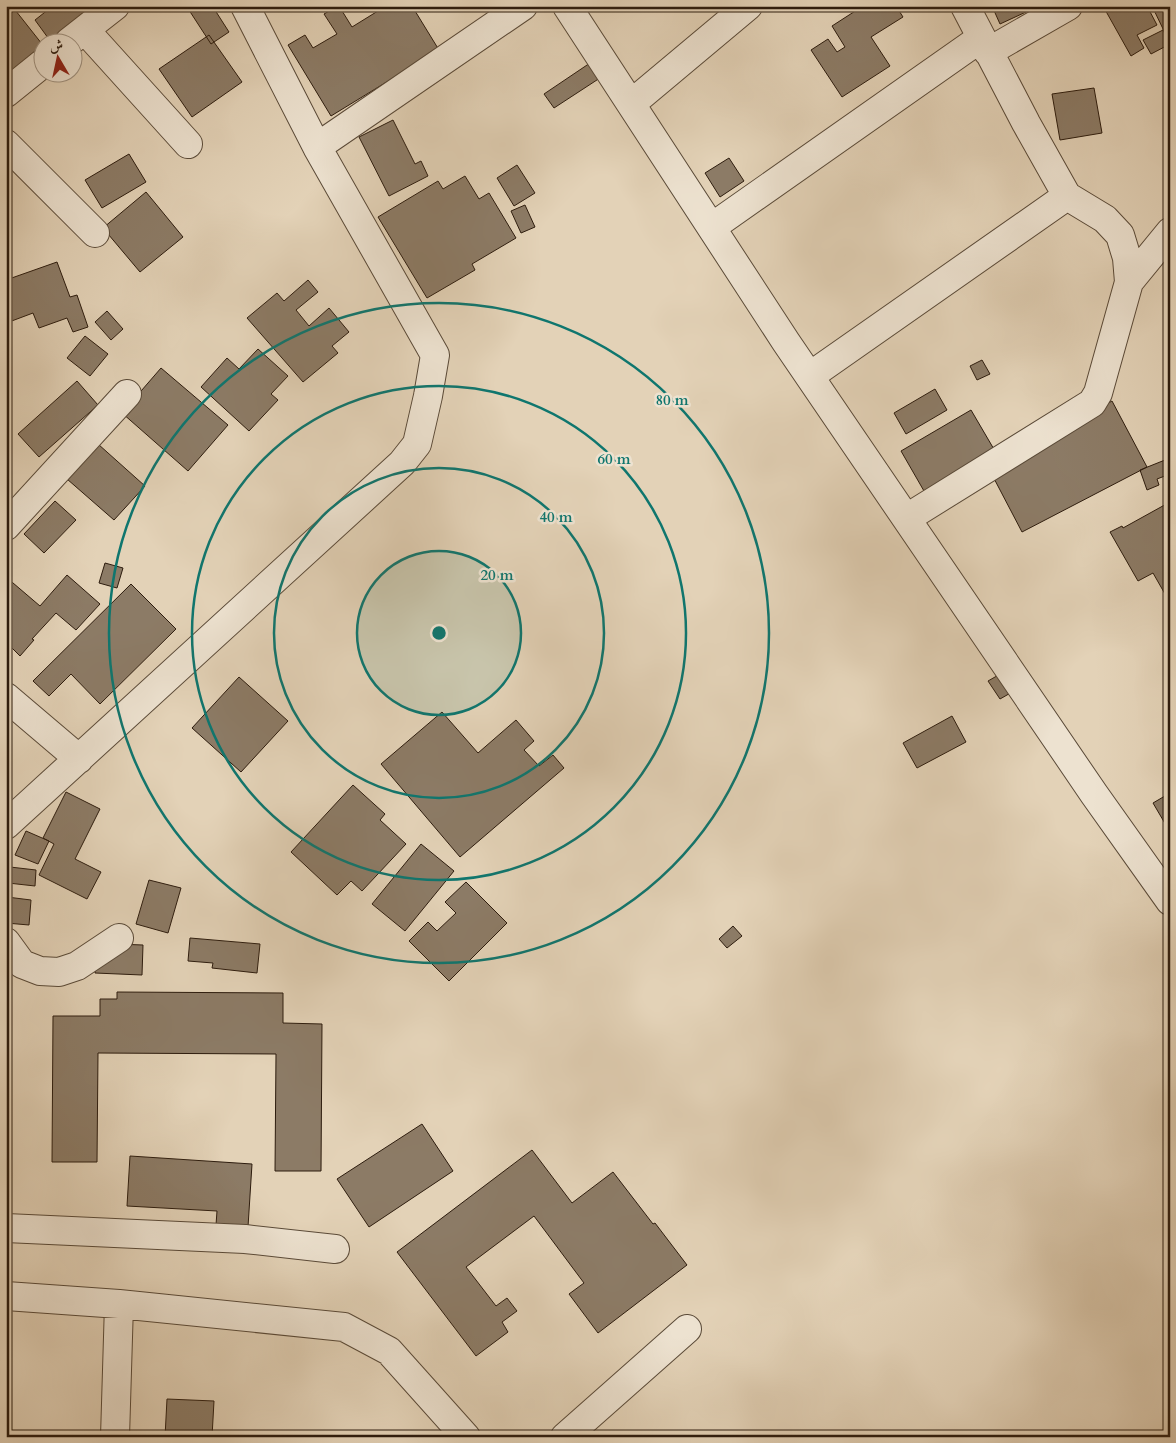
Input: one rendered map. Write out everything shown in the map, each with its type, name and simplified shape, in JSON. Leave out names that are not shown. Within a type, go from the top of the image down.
[{"type":"street","points":[[82,32],[115,6]]},
{"type":"street","points":[[6,825],[402,463],[417,444],[435,355],[316,147],[245,6]]},
{"type":"street","points":[[316,147],[523,6]]},
{"type":"street","points":[[567,6],[810,376],[1094,794],[1170,901]]},
{"type":"street","points":[[631,104],[748,6]]},
{"type":"street","points":[[907,518],[1092,403],[1098,393],[1129,282],[1127,258],[1120,235],[1105,219],[1067,196],[1026,123],[965,6]]},
{"type":"street","points":[[712,227],[985,45],[1068,6]]},
{"type":"street","points":[[82,41],[188,144]]},
{"type":"street","points":[[6,93],[32,72]]},
{"type":"street","points":[[6,144],[95,233]]},
{"type":"street","points":[[810,376],[1067,196]]},
{"type":"street","points":[[1129,282],[1170,232]]},
{"type":"street","points":[[6,526],[127,394]]},
{"type":"street","points":[[6,698],[79,759]]},
{"type":"street","points":[[6,942],[22,964],[40,971],[59,972],[77,966],[119,938]]},
{"type":"street","points":[[6,1228],[245,1239],[335,1249]]},
{"type":"street","points":[[6,1296],[119,1304],[344,1327],[389,1351],[466,1437]]},
{"type":"street","points":[[115,1437],[119,1304]]},
{"type":"street","points":[[565,1437],[687,1329]]},
{"type":"building","points":[[6,6],[12,6],[33,32],[32,54],[6,75]]},
{"type":"building","points":[[46,6],[99,6],[64,32],[44,32],[35,20],[49,9]]},
{"type":"building","points":[[188,6],[214,6],[229,32],[211,44]]},
{"type":"building","points":[[338,6],[352,27],[386,6],[412,6],[439,50],[331,116],[288,45],[305,35],[313,48],[337,34],[324,14]]},
{"type":"building","points":[[863,6],[896,6],[903,17],[871,37],[890,66],[842,97],[811,50],[828,39],[837,52],[845,47],[832,26]]},
{"type":"building","points":[[992,6],[1039,6],[1000,24]]},
{"type":"building","points":[[1103,6],[1147,6],[1157,25],[1137,35],[1144,48],[1131,56]]},
{"type":"building","points":[[1152,6],[1170,6],[1170,30],[1165,33]]},
{"type":"building","points":[[1163,30],[1170,44],[1151,54],[1143,40]]},
{"type":"building","points":[[209,35],[242,82],[192,117],[159,69]]},
{"type":"building","points":[[593,61],[603,76],[554,108],[544,94]]},
{"type":"building","points":[[1094,88],[1102,133],[1060,140],[1052,94]]},
{"type":"building","points":[[393,120],[415,164],[421,161],[428,176],[389,196],[359,137]]},
{"type":"building","points":[[129,154],[146,182],[102,208],[85,180]]},
{"type":"building","points":[[729,158],[744,181],[720,197],[705,173]]},
{"type":"building","points":[[517,165],[535,193],[514,206],[497,178]]},
{"type":"building","points":[[465,176],[479,199],[489,193],[516,238],[472,264],[475,270],[427,298],[378,217],[438,181],[443,189]]},
{"type":"building","points":[[146,192],[183,237],[140,272],[103,228]]},
{"type":"building","points":[[525,205],[535,227],[521,233],[511,211]]},
{"type":"building","points":[[57,262],[70,297],[77,295],[88,327],[73,332],[67,318],[39,328],[33,313],[9,322],[6,316],[6,280]]},
{"type":"building","points":[[308,280],[318,292],[296,310],[309,326],[329,308],[349,332],[332,346],[338,353],[303,382],[247,318],[277,293],[284,301]]},
{"type":"building","points":[[107,311],[123,329],[111,340],[95,322]]},
{"type":"building","points":[[85,336],[108,354],[90,376],[67,358]]},
{"type":"building","points":[[258,349],[288,376],[271,394],[278,400],[249,431],[201,387],[227,358],[239,369]]},
{"type":"building","points":[[982,360],[990,374],[977,380],[970,366]]},
{"type":"building","points":[[161,368],[228,425],[188,471],[122,413]]},
{"type":"building","points":[[77,381],[98,405],[39,457],[18,434]]},
{"type":"building","points":[[935,389],[947,410],[906,434],[894,413]]},
{"type":"building","points":[[1112,401],[1147,467],[1022,532],[988,467]]},
{"type":"building","points":[[971,410],[995,451],[924,491],[901,451]]},
{"type":"building","points":[[98,444],[145,486],[114,520],[67,479]]},
{"type":"building","points":[[1170,458],[1170,474],[1157,479],[1159,485],[1147,490],[1140,470]]},
{"type":"building","points":[[55,501],[76,520],[44,553],[24,534]]},
{"type":"building","points":[[1170,502],[1170,591],[1165,594],[1153,573],[1138,581],[1110,532],[1122,526],[1123,528]]},
{"type":"building","points":[[105,563],[123,568],[117,588],[99,583]]},
{"type":"building","points":[[67,575],[100,604],[76,630],[56,613],[32,639],[34,640],[20,656],[12,648],[6,655],[6,577],[40,606]]},
{"type":"building","points":[[131,584],[176,629],[100,704],[71,674],[49,696],[33,681]]},
{"type":"building","points":[[1002,673],[1014,691],[1000,699],[988,681]]},
{"type":"building","points":[[239,677],[288,721],[241,772],[192,728]]},
{"type":"building","points":[[442,712],[478,753],[516,720],[534,741],[524,750],[539,766],[553,755],[564,768],[460,857],[381,764]]},
{"type":"building","points":[[952,716],[966,742],[917,768],[903,743]]},
{"type":"building","points":[[353,785],[385,814],[380,820],[406,844],[362,891],[351,881],[337,895],[291,852]]},
{"type":"building","points":[[66,792],[100,809],[75,859],[101,872],[87,899],[39,875],[54,844],[43,838]]},
{"type":"building","points":[[1170,793],[1170,832],[1153,803]]},
{"type":"building","points":[[26,831],[49,841],[38,864],[15,855]]},
{"type":"building","points":[[421,844],[454,871],[405,931],[372,904]]},
{"type":"building","points":[[10,867],[36,870],[35,886],[8,883]]},
{"type":"building","points":[[149,880],[181,888],[168,933],[136,924]]},
{"type":"building","points":[[466,882],[507,923],[449,981],[409,941],[428,922],[437,931],[456,913],[445,902]]},
{"type":"building","points":[[7,897],[31,900],[29,925],[6,923]]},
{"type":"building","points":[[733,926],[742,936],[727,948],[719,939]]},
{"type":"building","points":[[190,938],[260,944],[257,973],[212,968],[213,963],[188,961]]},
{"type":"building","points":[[116,944],[143,945],[142,975],[95,973],[96,950]]},
{"type":"building","points":[[117,992],[283,993],[283,1023],[322,1024],[321,1171],[275,1171],[276,1054],[98,1053],[97,1162],[52,1162],[53,1016],[100,1016],[100,999],[117,999]]},
{"type":"building","points":[[422,1124],[453,1171],[369,1227],[337,1179]]},
{"type":"building","points":[[532,1150],[572,1203],[613,1172],[687,1265],[598,1333],[569,1294],[584,1283],[534,1216],[466,1267],[496,1306],[507,1298],[517,1311],[502,1322],[508,1332],[476,1356],[397,1252]]},
{"type":"building","points":[[130,1156],[252,1164],[248,1227],[216,1225],[217,1211],[127,1206]]},
{"type":"building","points":[[167,1399],[214,1401],[212,1437],[165,1437]]}]
